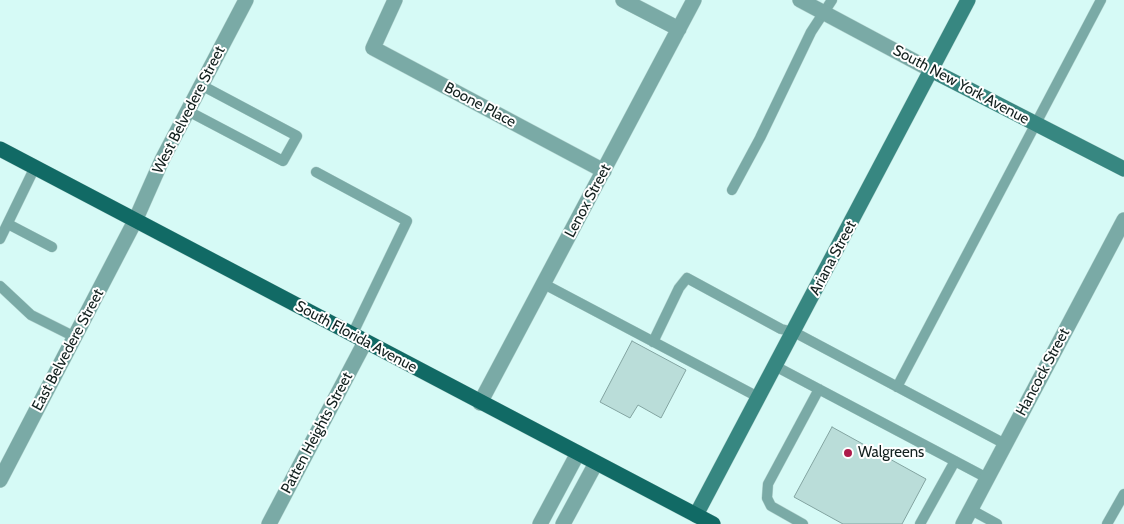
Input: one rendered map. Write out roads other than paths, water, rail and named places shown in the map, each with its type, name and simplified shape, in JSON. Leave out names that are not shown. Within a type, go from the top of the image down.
[{"type":"main road","name":"South Florida Avenue","points":[[0,149],[713,524]]},
{"type":"street","name":"West Belvedere Street","points":[[136,221],[162,160],[246,0]]},
{"type":"street","name":"Boone Place","points":[[395,0],[380,29],[373,48],[604,171]]},
{"type":"street","points":[[622,0],[679,29]]},
{"type":"street","name":"Lenox Street","points":[[480,403],[694,0]]},
{"type":"street","name":"South New York Avenue","points":[[800,0],[828,7],[931,70],[1124,169]]},
{"type":"street","name":"Ariana Street","points":[[696,515],[968,0]]},
{"type":"street","name":"Hancock Street","points":[[963,524],[1124,220]]},
{"type":"street","name":"East Belvedere Street","points":[[0,480],[136,221]]},
{"type":"street","name":"Patten Heights Street","points":[[268,524],[365,342]]},
{"type":"street","points":[[540,524],[578,453]]},
{"type":"street","points":[[563,524],[596,463]]},
{"type":"lane","points":[[897,387],[1101,0]]},
{"type":"lane","points":[[732,190],[811,32],[828,7]]},
{"type":"lane","points":[[188,110],[283,161],[296,136],[201,85]]},
{"type":"lane","points":[[0,239],[34,167]]},
{"type":"lane","points":[[316,172],[406,221],[352,334]]},
{"type":"lane","points":[[8,224],[52,246]]},
{"type":"lane","points":[[653,342],[679,288],[687,278],[781,329],[794,332],[1005,444]]},
{"type":"lane","points":[[544,284],[758,397]]},
{"type":"lane","points":[[0,286],[31,315],[76,336]]},
{"type":"lane","points":[[775,366],[987,478]]},
{"type":"lane","points":[[802,524],[772,506],[767,498],[768,484],[819,389]]},
{"type":"lane","points":[[920,524],[955,461]]},
{"type":"lane","points":[[1107,524],[1124,494]]},
{"type":"lane","points":[[972,508],[977,513],[997,524]]},
{"type":"place","name":"Walgreens","points":[[848,453]]}]
